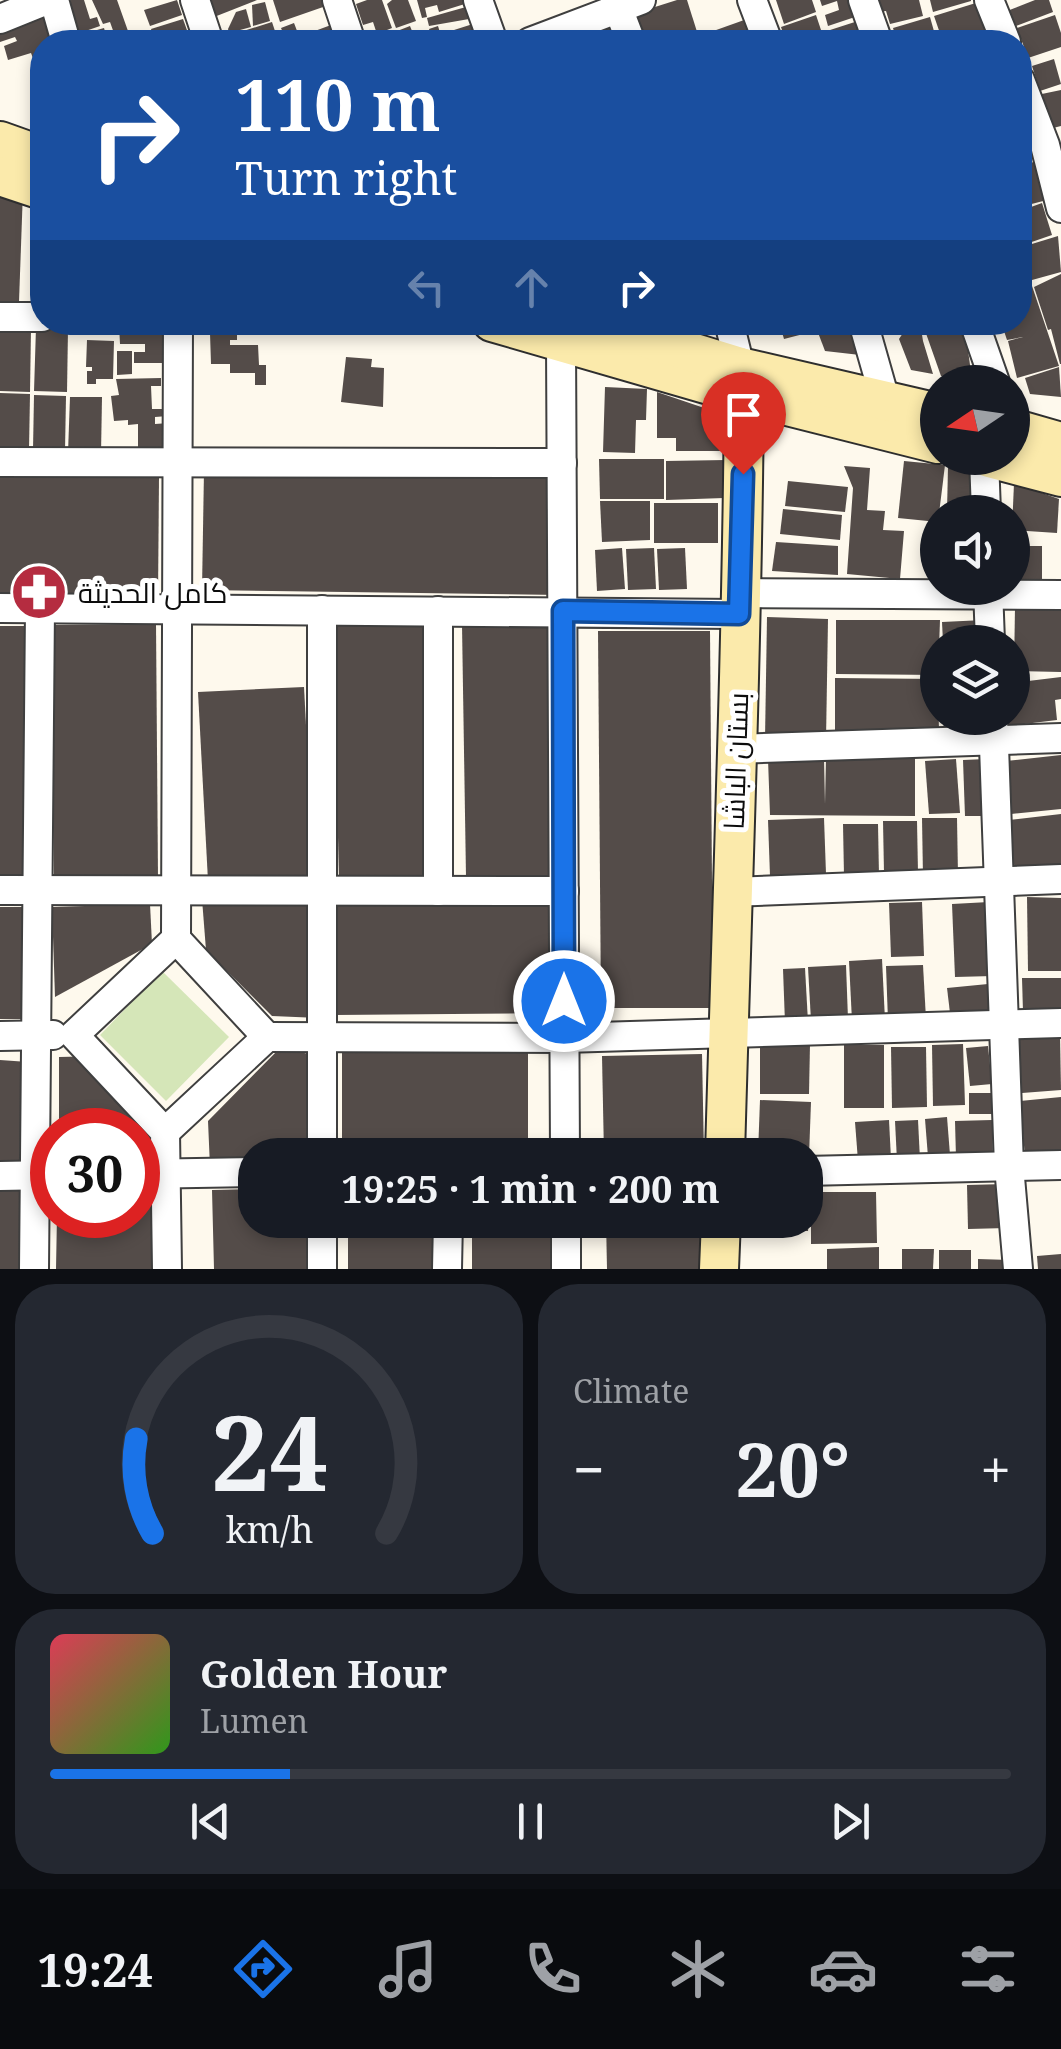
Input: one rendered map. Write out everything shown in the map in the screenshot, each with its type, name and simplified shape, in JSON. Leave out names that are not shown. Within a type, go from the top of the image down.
[{"type":"main road","points":[[0,141],[30,152]]},
{"type":"main road","points":[[0,176],[30,186]]},
{"type":"main road","points":[[587,335],[920,438]]},
{"type":"main road","points":[[742,381],[920,410]]},
{"type":"main road","name":"بستان الباشا","points":[[725,1138],[741,603],[742,381]]},
{"type":"main road","points":[[1030,433],[1061,442]]},
{"type":"main road","points":[[1030,469],[1061,477]]},
{"type":"main road","points":[[719,1269],[721,1238]]},
{"type":"street","points":[[0,18],[50,0],[61,30]]},
{"type":"street","points":[[195,0],[206,30]]},
{"type":"street","points":[[338,0],[347,30]]},
{"type":"street","points":[[478,0],[489,30]]},
{"type":"street","points":[[752,0],[763,30]]},
{"type":"street","points":[[864,0],[874,30]]},
{"type":"street","points":[[989,0],[1001,30]]},
{"type":"street","points":[[559,30],[625,3],[628,30]]},
{"type":"street","points":[[1032,115],[1061,208]]},
{"type":"street","points":[[0,317],[30,318]]},
{"type":"street","points":[[178,335],[176,939],[267,1037]]},
{"type":"street","points":[[565,1138],[562,464],[577,335]]},
{"type":"street","points":[[732,335],[742,381]]},
{"type":"street","points":[[867,335],[886,403]]},
{"type":"street","points":[[979,335],[989,365]]},
{"type":"street","points":[[0,462],[562,464]]},
{"type":"street","points":[[1030,594],[1061,595]]},
{"type":"street","points":[[0,608],[563,611],[920,595]]},
{"type":"street","points":[[40,608],[36,1035],[40,1108]]},
{"type":"street","points":[[322,610],[322,1138]]},
{"type":"street","points":[[438,610],[438,891]]},
{"type":"street","points":[[1030,734],[1061,738]]},
{"type":"street","points":[[735,749],[920,735]]},
{"type":"street","points":[[993,735],[1009,1166],[1018,1269]]},
{"type":"street","points":[[731,892],[1061,878]]},
{"type":"street","points":[[0,890],[564,892]]},
{"type":"street","points":[[0,1036],[74,1035],[176,939]]},
{"type":"street","points":[[160,1148],[165,1132],[267,1037],[564,1038],[1061,1023]]},
{"type":"street","points":[[74,1035],[165,1132]]},
{"type":"street","points":[[823,1171],[1061,1165]]},
{"type":"street","points":[[160,1174],[238,1172]]},
{"type":"street","points":[[0,1176],[30,1175]]},
{"type":"street","points":[[160,1222],[168,1269]]},
{"type":"street","points":[[34,1269],[37,1238]]},
{"type":"street","points":[[322,1238],[322,1269]]},
{"type":"street","points":[[447,1269],[448,1238]]},
{"type":"street","points":[[566,1238],[566,1269]]},
{"type":"green space","points":[[162,971],[229,1037],[166,1101],[100,1035]]},
{"type":"building","points":[[84,0],[90,19],[97,17],[100,26],[72,30],[63,3]]},
{"type":"building","points":[[92,0],[117,0],[128,30],[113,30],[110,22],[103,24]]},
{"type":"building","points":[[177,0],[182,15],[150,26],[144,10]]},
{"type":"building","points":[[202,0],[257,0],[209,19]]},
{"type":"building","points":[[273,0],[324,0],[326,6],[280,22]]},
{"type":"building","points":[[382,0],[392,28],[376,30],[373,22],[363,25],[356,4]]},
{"type":"building","points":[[408,0],[416,21],[396,28],[387,4]]},
{"type":"building","points":[[417,0],[468,3],[439,12],[437,5],[425,8],[427,17],[422,18]]},
{"type":"building","points":[[687,0],[696,30],[642,30],[636,13]]},
{"type":"building","points":[[776,0],[812,0],[816,12],[784,24]]},
{"type":"building","points":[[820,0],[860,0],[864,14],[828,26],[825,15],[839,10],[837,1],[822,6]]},
{"type":"building","points":[[876,0],[919,0],[923,16],[890,24],[886,11],[879,12]]},
{"type":"building","points":[[930,0],[971,0],[971,1],[933,12]]},
{"type":"building","points":[[1035,0],[1049,0],[1053,12],[1013,27],[1007,11]]},
{"type":"building","points":[[265,2],[270,21],[253,26],[252,5]]},
{"type":"building","points":[[979,2],[988,30],[939,30],[934,16]]},
{"type":"building","points":[[466,7],[469,19],[429,26],[427,18]]},
{"type":"building","points":[[47,8],[52,30],[30,30],[30,53],[8,60],[4,46],[17,41],[15,37],[0,42],[0,23]]},
{"type":"building","points":[[246,9],[251,27],[228,30],[236,12]]},
{"type":"building","points":[[816,15],[821,30],[782,30],[781,27]]},
{"type":"building","points":[[1055,15],[1061,47],[1032,57],[1032,30],[1017,28]]},
{"type":"building","points":[[930,17],[934,30],[894,30]]},
{"type":"building","points":[[183,19],[187,30],[151,30]]},
{"type":"building","points":[[747,19],[751,30],[716,30]]},
{"type":"building","points":[[861,20],[864,30],[830,30]]},
{"type":"building","points":[[272,22],[275,30],[246,30]]},
{"type":"building","points":[[294,23],[297,30],[282,30]]},
{"type":"building","points":[[476,23],[478,30],[454,30]]},
{"type":"building","points":[[1054,59],[1061,84],[1040,91],[1032,66]]},
{"type":"building","points":[[1061,90],[1061,126],[1045,130],[1037,95]]},
{"type":"building","points":[[1037,161],[1047,200],[1032,204],[1032,162]]},
{"type":"building","points":[[0,189],[23,190],[19,302],[0,302]]},
{"type":"building","points":[[1042,203],[1052,235],[1032,242],[1032,207]]},
{"type":"building","points":[[1058,236],[1061,272],[1032,280],[1032,244]]},
{"type":"building","points":[[1061,274],[1061,364],[1060,364],[1034,287]]},
{"type":"building","points":[[1032,286],[1059,366],[1030,374],[1030,365],[1014,365],[1008,341],[1023,337],[1007,340],[1005,335],[1032,335]]},
{"type":"building","points":[[0,327],[30,328],[30,392],[0,391]]},
{"type":"building","points":[[36,335],[68,335],[67,392],[34,391]]},
{"type":"building","points":[[120,335],[170,335],[171,363],[134,363],[134,352],[145,352],[145,344],[120,344]]},
{"type":"building","points":[[210,335],[237,335],[230,345],[258,345],[259,365],[266,365],[266,385],[255,385],[255,373],[230,373],[230,364],[211,364]]},
{"type":"building","points":[[819,335],[864,335],[869,356],[825,351]]},
{"type":"building","points":[[902,335],[922,335],[930,365],[920,365],[920,372],[911,370],[899,339]]},
{"type":"building","points":[[927,335],[966,335],[970,365],[937,365]]},
{"type":"building","points":[[87,340],[114,341],[113,379],[96,379],[96,384],[87,384],[87,371],[92,371],[92,367],[86,367]]},
{"type":"building","points":[[117,351],[132,351],[132,374],[117,375]]},
{"type":"building","points":[[346,357],[372,359],[371,367],[384,368],[383,407],[341,402]]},
{"type":"building","points":[[1059,367],[1061,397],[1030,394],[1030,376]]},
{"type":"building","points":[[161,378],[161,386],[151,386],[152,409],[168,409],[168,416],[155,417],[155,424],[169,423],[169,449],[138,450],[138,424],[114,421],[111,396],[119,395],[116,379]]},
{"type":"building","points":[[605,387],[647,389],[646,420],[636,420],[635,453],[603,452]]},
{"type":"building","points":[[657,392],[722,414],[722,451],[676,451],[676,438],[657,438]]},
{"type":"building","points":[[0,393],[30,394],[29,450],[0,450]]},
{"type":"building","points":[[34,395],[66,396],[65,451],[33,450]]},
{"type":"building","points":[[70,397],[102,397],[101,454],[68,453]]},
{"type":"building","points":[[599,459],[664,459],[664,499],[600,499]]},
{"type":"building","points":[[726,460],[724,498],[666,500],[666,461]]},
{"type":"building","points":[[904,461],[920,463],[920,475],[944,475],[941,495],[920,495],[920,520],[898,518]]},
{"type":"building","points":[[844,466],[870,468],[867,510],[885,511],[883,530],[904,531],[900,579],[847,574],[853,488]]},
{"type":"building","points":[[204,470],[562,475],[560,595],[202,590]]},
{"type":"building","points":[[948,475],[983,475],[982,495],[947,495]]},
{"type":"building","points":[[0,477],[159,477],[158,599],[0,598]]},
{"type":"building","points":[[788,481],[848,487],[845,512],[785,506]]},
{"type":"building","points":[[1014,483],[1059,499],[1057,533],[1030,531],[1030,495],[1013,495]]},
{"type":"building","points":[[600,501],[650,501],[650,540],[602,542]]},
{"type":"building","points":[[654,503],[718,503],[718,543],[654,543]]},
{"type":"building","points":[[783,509],[842,515],[840,540],[780,534]]},
{"type":"building","points":[[776,542],[838,546],[838,575],[772,571]]},
{"type":"building","points":[[1030,546],[1042,546],[1042,581],[1030,581]]},
{"type":"building","points":[[622,548],[625,589],[597,591],[595,550]]},
{"type":"building","points":[[654,548],[656,589],[628,590],[626,549]]},
{"type":"building","points":[[685,548],[687,589],[659,590],[657,549]]},
{"type":"building","points":[[1015,606],[1061,606],[1061,672],[1030,671],[1030,625],[1015,625]]},
{"type":"building","points":[[767,617],[828,619],[826,740],[765,739]]},
{"type":"building","points":[[836,620],[940,620],[940,625],[920,625],[920,675],[836,674]]},
{"type":"building","points":[[984,620],[984,625],[942,625]]},
{"type":"building","points":[[430,622],[436,878],[339,880],[333,624]]},
{"type":"building","points":[[559,623],[564,875],[466,877],[462,625]]},
{"type":"building","points":[[156,624],[158,878],[54,879],[51,625]]},
{"type":"building","points":[[0,626],[27,626],[24,881],[0,881]]},
{"type":"building","points":[[598,631],[710,631],[713,1008],[601,1008]]},
{"type":"building","points":[[1061,677],[1061,699],[1055,700],[1057,720],[1030,723],[1030,681]]},
{"type":"building","points":[[835,678],[920,679],[920,733],[835,733]]},
{"type":"building","points":[[304,687],[314,876],[208,881],[198,692]]},
{"type":"building","points":[[1061,755],[1061,809],[1011,814],[1006,761]]},
{"type":"building","points":[[824,757],[825,804],[826,757],[915,757],[915,816],[770,815],[768,759]]},
{"type":"building","points":[[956,759],[960,813],[929,814],[925,761]]},
{"type":"building","points":[[986,759],[988,816],[965,816],[963,760]]},
{"type":"building","points":[[1061,814],[1061,868],[1015,873],[1009,820]]},
{"type":"building","points":[[824,818],[826,874],[770,876],[768,820]]},
{"type":"building","points":[[922,818],[957,818],[958,876],[923,877]]},
{"type":"building","points":[[883,821],[917,821],[918,873],[884,873]]},
{"type":"building","points":[[843,824],[878,824],[879,876],[844,876]]},
{"type":"building","points":[[1027,897],[1061,898],[1061,971],[1028,971]]},
{"type":"building","points":[[202,899],[317,902],[319,1018],[272,1016],[206,950]]},
{"type":"building","points":[[922,902],[924,956],[891,957],[889,903]]},
{"type":"building","points":[[989,902],[993,976],[955,977],[952,904]]},
{"type":"building","points":[[150,904],[152,944],[55,997],[52,907]]},
{"type":"building","points":[[553,905],[554,1013],[335,1015],[335,906]]},
{"type":"building","points":[[0,907],[24,907],[25,1019],[0,1019]]},
{"type":"building","points":[[882,959],[885,1020],[852,1021],[849,961]]},
{"type":"building","points":[[846,965],[848,1019],[811,1021],[808,967]]},
{"type":"building","points":[[923,965],[926,1019],[888,1021],[886,966]]},
{"type":"building","points":[[805,968],[808,1022],[785,1023],[783,969]]},
{"type":"building","points":[[1022,978],[1061,978],[1061,1012],[1023,1012]]},
{"type":"building","points":[[988,984],[991,1010],[950,1013],[947,988]]},
{"type":"building","points":[[1060,1035],[1061,1090],[1022,1093],[1018,1038]]},
{"type":"building","points":[[760,1044],[810,1044],[809,1094],[760,1094]]},
{"type":"building","points":[[963,1044],[965,1105],[933,1106],[932,1045]]},
{"type":"building","points":[[844,1045],[884,1045],[884,1108],[844,1108]]},
{"type":"building","points":[[988,1046],[992,1084],[970,1086],[966,1048]]},
{"type":"building","points":[[281,1047],[316,1056],[318,1138],[238,1138],[238,1166],[210,1167],[208,1121]]},
{"type":"building","points":[[891,1047],[926,1047],[927,1107],[892,1108]]},
{"type":"building","points":[[342,1053],[528,1053],[528,1138],[342,1138]]},
{"type":"building","points":[[702,1054],[704,1138],[604,1138],[602,1056]]},
{"type":"building","points":[[101,1056],[155,1108],[59,1108],[59,1057]]},
{"type":"building","points":[[0,1060],[28,1062],[24,1162],[0,1161]]},
{"type":"building","points":[[969,1093],[993,1093],[993,1114],[969,1114]]},
{"type":"building","points":[[1061,1097],[1061,1153],[1025,1156],[1020,1101]]},
{"type":"building","points":[[760,1100],[811,1102],[810,1138],[759,1138]]},
{"type":"building","points":[[160,1113],[169,1122],[168,1167],[160,1167]]},
{"type":"building","points":[[947,1117],[950,1155],[928,1157],[925,1119]]},
{"type":"building","points":[[889,1120],[891,1159],[858,1161],[855,1122]]},
{"type":"building","points":[[918,1120],[920,1160],[897,1161],[895,1121]]},
{"type":"building","points":[[992,1120],[993,1157],[956,1158],[955,1121]]},
{"type":"building","points":[[1006,1184],[1007,1228],[968,1229],[967,1185]]},
{"type":"building","points":[[0,1189],[28,1189],[28,1269],[0,1269]]},
{"type":"building","points":[[238,1189],[238,1238],[321,1238],[322,1269],[214,1269],[212,1190]]},
{"type":"building","points":[[160,1191],[176,1191],[175,1269],[56,1269],[57,1238],[160,1238]]},
{"type":"building","points":[[823,1192],[876,1192],[877,1243],[811,1244],[811,1238],[823,1238]]},
{"type":"building","points":[[348,1238],[448,1238],[449,1269],[348,1269]]},
{"type":"building","points":[[472,1238],[559,1238],[560,1269],[472,1269]]},
{"type":"building","points":[[606,1238],[706,1238],[707,1269],[607,1269]]},
{"type":"building","points":[[879,1247],[879,1269],[827,1269],[827,1249]]},
{"type":"building","points":[[902,1249],[934,1249],[933,1269],[902,1269]]},
{"type":"building","points":[[939,1250],[971,1250],[971,1269],[939,1269]]},
{"type":"building","points":[[1061,1254],[1061,1269],[1038,1269],[1037,1256]]},
{"type":"building","points":[[978,1259],[1010,1260],[1010,1269],[978,1269]]},
{"type":"place","name":"كامل الحديثة","points":[[39,592]]},
{"type":"route","points":[[564,1001],[563,611],[739,614],[743,474]]}]
